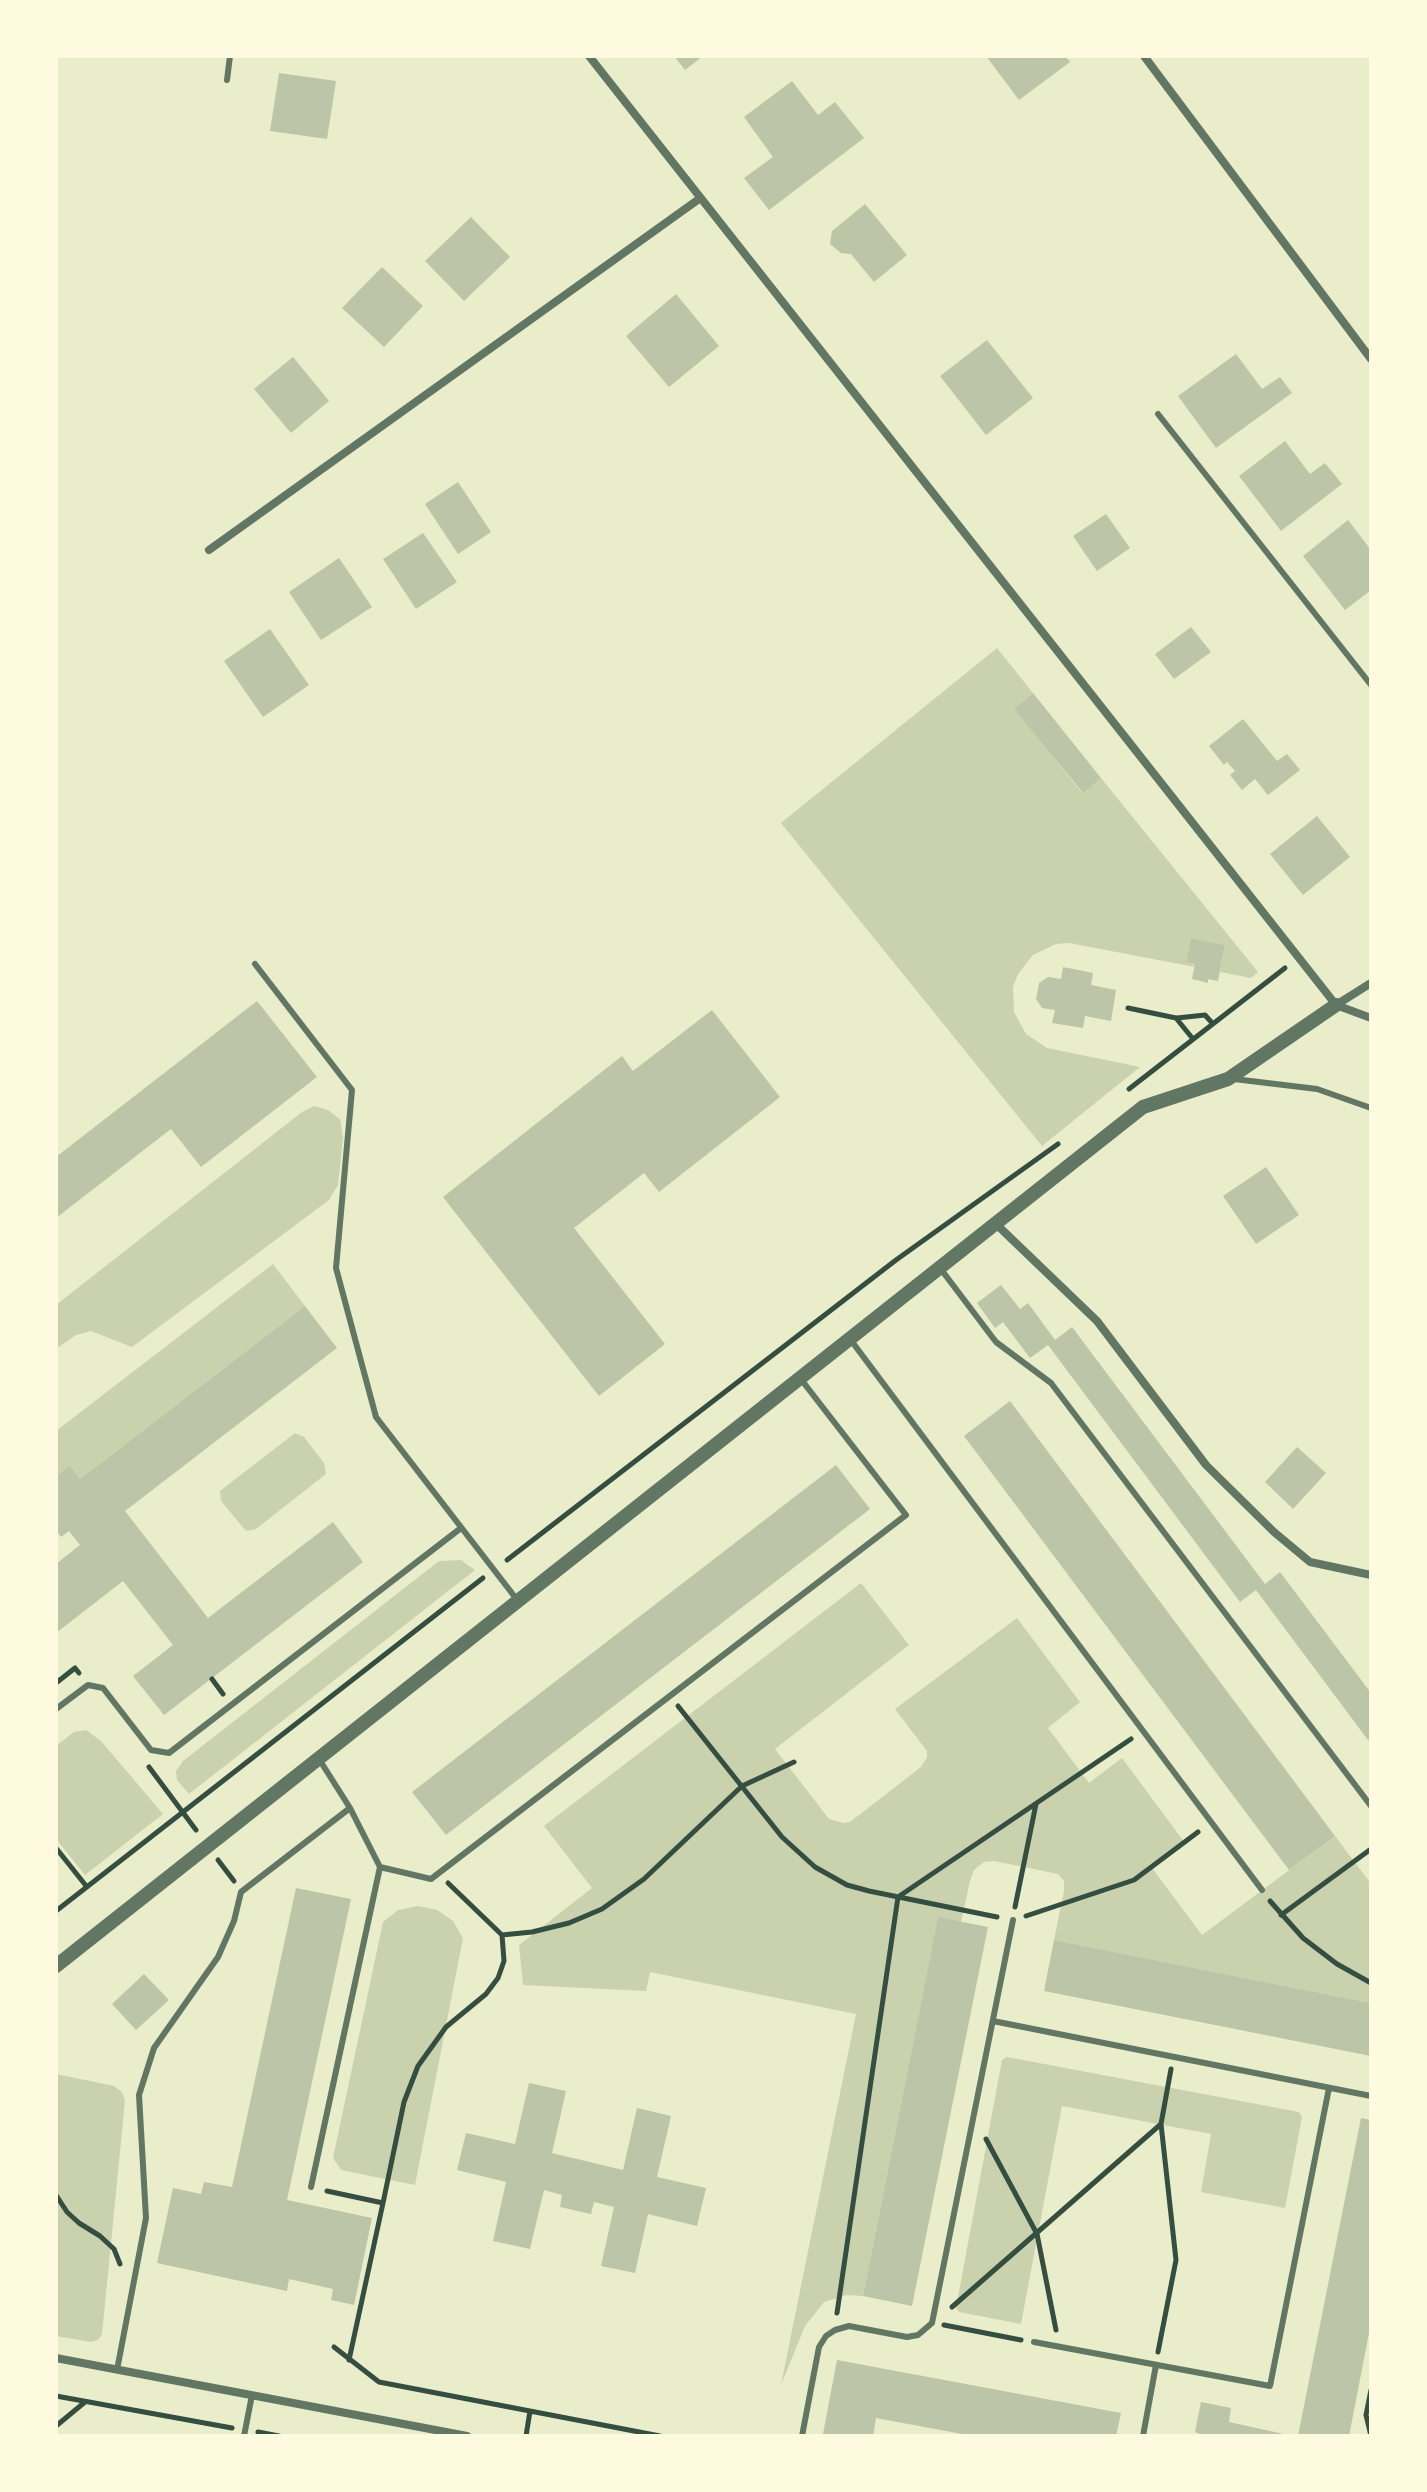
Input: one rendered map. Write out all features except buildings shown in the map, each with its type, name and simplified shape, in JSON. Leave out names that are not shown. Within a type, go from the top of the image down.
[{"type":"street","points":[[589,56],[1336,1005],[1371,1018]]},
{"type":"street","points":[[1144,56],[1371,359]]},
{"type":"street","points":[[209,550],[699,199]]},
{"type":"street","points":[[56,1966],[1143,1107],[1228,1079],[1371,983]]},
{"type":"street","points":[[995,1223],[1097,1321],[1206,1465],[1274,1532],[1310,1562],[1371,1575]]},
{"type":"street","points":[[56,2358],[467,2436]]},
{"type":"lane","points":[[227,80],[230,56]]},
{"type":"lane","points":[[1158,414],[1371,685]]},
{"type":"lane","points":[[255,964],[352,1090],[336,1268],[376,1417],[518,1601]]},
{"type":"lane","points":[[1228,1079],[1317,1089],[1371,1108]]},
{"type":"lane","points":[[940,1268],[996,1342],[1051,1383],[1371,1806]]},
{"type":"lane","points":[[850,1339],[1262,1890]]},
{"type":"lane","points":[[380,1867],[431,1879],[906,1515],[800,1378]]},
{"type":"lane","points":[[56,1709],[88,1685],[103,1688],[151,1750],[169,1753],[461,1528]]},
{"type":"lane","points":[[311,2187],[380,1867],[350,1808],[319,1759]]},
{"type":"lane","points":[[117,2370],[146,2218],[139,2095],[154,2048],[218,1957],[234,1921],[241,1892],[350,1808]]},
{"type":"lane","points":[[802,2436],[819,2347],[826,2336],[849,2326],[907,2337],[918,2335],[932,2323],[1013,1920]]},
{"type":"lane","points":[[993,2021],[1371,2096]]},
{"type":"lane","points":[[1034,2342],[1270,2386],[1329,2088]]},
{"type":"lane","points":[[1143,2436],[1156,2365]]},
{"type":"lane","points":[[245,2433],[252,2395]]},
{"type":"path","points":[[1120,1096],[1298,957]]},
{"type":"path","points":[[1128,1008],[1176,1018],[1205,1015],[1213,1024]]},
{"type":"path","points":[[1176,1018],[1193,1039]]},
{"type":"path","points":[[56,1911],[896,1260],[1059,1144]]},
{"type":"path","points":[[56,1683],[75,1668],[88,1685]]},
{"type":"path","points":[[212,1679],[224,1694]]},
{"type":"path","points":[[669,1696],[782,1837],[815,1867],[847,1885],[898,1897],[1013,1920],[1134,1880],[1212,1822]]},
{"type":"path","points":[[835,2330],[898,1897],[1143,1731]]},
{"type":"path","points":[[142,1757],[241,1892]]},
{"type":"path","points":[[502,1935],[569,1923],[602,1909],[644,1879],[742,1786],[794,1762]]},
{"type":"path","points":[[1013,1920],[1036,1804]]},
{"type":"path","points":[[56,1848],[87,1887]]},
{"type":"path","points":[[1281,1915],[1371,1849]]},
{"type":"path","points":[[349,2361],[404,2102],[418,2066],[446,2027],[486,1994],[498,1978],[504,1961],[502,1935],[450,1883],[431,1879]]},
{"type":"path","points":[[1262,1890],[1303,1938],[1337,1964],[1371,1983]]},
{"type":"path","points":[[1156,2365],[1176,2260],[1161,2124],[1173,2057]]},
{"type":"path","points":[[974,2116],[1037,2234],[1059,2347]]},
{"type":"path","points":[[932,2323],[1161,2124]]},
{"type":"path","points":[[311,2187],[383,2203]]},
{"type":"path","points":[[56,2195],[67,2212],[114,2249],[132,2291]]},
{"type":"path","points":[[932,2323],[1034,2342]]},
{"type":"path","points":[[334,2347],[379,2382],[660,2436]]},
{"type":"path","points":[[1371,2390],[1366,2415],[1371,2436]]},
{"type":"path","points":[[56,2396],[245,2433],[279,2436]]},
{"type":"path","points":[[56,2426],[85,2401]]},
{"type":"path","points":[[526,2436],[530,2411]]},
{"type":"green space","points":[[997,648],[1033,693],[1015,709],[1082,793],[1101,778],[1258,972],[1251,978],[1220,972],[1225,945],[1191,938],[1186,962],[1195,964],[1195,967],[1069,943],[1056,944],[1033,955],[1018,974],[1013,987],[1014,1012],[1026,1034],[1047,1048],[1140,1067],[1042,1146],[781,823]]},
{"type":"green space","points":[[314,1106],[328,1110],[340,1119],[343,1137],[338,1185],[329,1200],[132,1347],[91,1331],[76,1335],[56,1349],[56,1305],[302,1112]]},
{"type":"green space","points":[[273,1264],[305,1306],[80,1479],[70,1465],[56,1476],[56,1431]]},
{"type":"green space","points":[[295,1433],[304,1437],[324,1463],[326,1474],[256,1529],[246,1531],[221,1501],[220,1491]]},
{"type":"green space","points":[[461,1560],[475,1570],[189,1794],[177,1780],[176,1771],[183,1761],[439,1561]]},
{"type":"green space","points":[[861,1583],[909,1645],[775,1749],[829,1819],[850,1822],[921,1767],[927,1751],[895,1709],[1017,1618],[1080,1702],[1048,1728],[1089,1783],[1122,1758],[1185,1843],[1152,1868],[1202,1935],[1335,1836],[1371,1884],[1371,2003],[1054,1940],[1064,1891],[1064,1881],[1058,1874],[994,1861],[984,1862],[974,1870],[961,1922],[938,1918],[863,2296],[847,2295],[824,2302],[805,2326],[781,2385],[856,2014],[650,1972],[646,1991],[523,1985],[519,1945],[592,1888],[544,1826]]},
{"type":"green space","points":[[86,1730],[101,1741],[163,1814],[85,1875],[56,1839],[56,1746],[74,1732]]},
{"type":"green space","points":[[418,1906],[437,1910],[453,1921],[463,1938],[415,2185],[341,2170],[333,2158],[383,1922],[398,1910]]},
{"type":"green space","points":[[1007,2057],[1299,2112],[1302,2117],[1285,2208],[1201,2192],[1211,2134],[1062,2106],[1021,2324],[959,2312],[956,2308],[1002,2060]]},
{"type":"green space","points":[[56,2074],[114,2086],[122,2092],[125,2101],[102,2334],[98,2340],[91,2342],[56,2336]]}]
